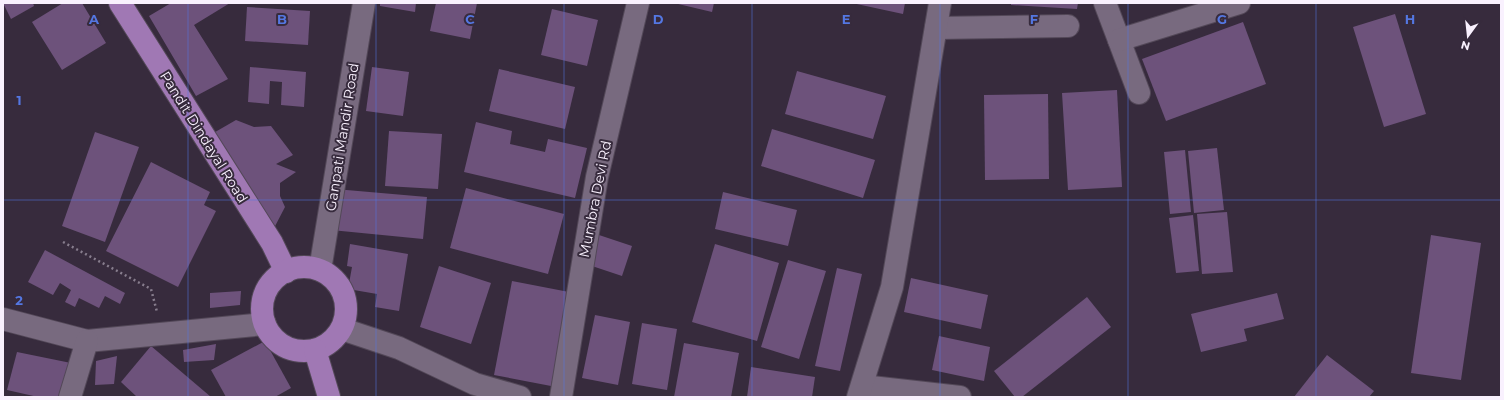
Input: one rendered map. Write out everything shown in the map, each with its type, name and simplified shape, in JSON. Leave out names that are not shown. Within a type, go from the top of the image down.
[{"type":"main road","name":"Pandit Dindayal Road","points":[[120,3],[272,243],[286,272]]},
{"type":"main road","points":[[303,268],[320,270],[334,280],[344,295],[346,312],[342,329],[331,342],[315,350],[300,351],[285,347],[273,337],[265,324],[262,308],[265,294],[274,281],[286,272],[303,268]]},
{"type":"main road","points":[[315,350],[329,397]]},
{"type":"street","name":"Ganpati Mandir Road","points":[[320,270],[364,3]]},
{"type":"street","name":"Mumbra Devi Rd","points":[[561,397],[597,177],[638,3]]},
{"type":"street","points":[[940,3],[892,287],[860,392],[960,397]]},
{"type":"street","points":[[1105,3],[1139,93]]},
{"type":"street","points":[[1119,40],[1239,3]]},
{"type":"street","points":[[936,28],[1068,26]]},
{"type":"street","points":[[3,319],[87,341],[265,324]]},
{"type":"street","points":[[342,329],[398,348],[475,384],[520,397]]},
{"type":"street","points":[[70,397],[87,341]]},
{"type":"path","points":[[63,242],[151,289],[163,334]]},
{"type":"building","points":[[3,3],[33,3],[34,6],[11,19]]},
{"type":"building","points":[[63,3],[82,3],[106,43],[62,70],[32,22]]},
{"type":"building","points":[[171,3],[230,3],[194,25],[228,79],[196,96],[149,16]]},
{"type":"building","points":[[380,3],[416,3],[415,12],[380,6]]},
{"type":"building","points":[[436,3],[477,3],[470,39],[430,31]]},
{"type":"building","points":[[674,3],[714,3],[712,12]]},
{"type":"building","points":[[852,3],[905,3],[903,14]]},
{"type":"building","points":[[1011,3],[1078,3],[1077,9],[1011,5]]},
{"type":"building","points":[[247,7],[310,11],[308,45],[245,41]]},
{"type":"building","points":[[552,9],[598,20],[587,66],[541,55]]},
{"type":"building","points":[[1395,14],[1426,114],[1384,127],[1353,27]]},
{"type":"building","points":[[1243,22],[1266,84],[1166,121],[1142,59]]},
{"type":"building","points":[[250,67],[306,72],[304,107],[281,105],[282,82],[270,81],[269,104],[248,102]]},
{"type":"building","points":[[372,67],[409,72],[403,116],[366,111]]},
{"type":"building","points":[[499,69],[575,87],[565,129],[489,111]]},
{"type":"building","points":[[797,71],[886,96],[873,139],[785,114]]},
{"type":"building","points":[[1117,90],[1122,187],[1068,190],[1062,93]]},
{"type":"building","points":[[1048,94],[1049,179],[985,180],[984,95]]},
{"type":"building","points":[[236,120],[254,127],[271,126],[293,155],[276,164],[296,172],[280,183],[280,196],[285,207],[272,232],[210,135]]},
{"type":"building","points":[[476,122],[512,131],[510,144],[545,152],[548,139],[587,148],[575,198],[464,172]]},
{"type":"building","points":[[772,129],[875,160],[863,198],[761,166]]},
{"type":"building","points":[[389,131],[442,134],[438,189],[385,186]]},
{"type":"building","points":[[95,132],[139,147],[105,242],[62,226]]},
{"type":"building","points":[[1217,148],[1224,210],[1194,213],[1188,151]]},
{"type":"building","points":[[1185,150],[1191,212],[1170,214],[1164,152]]},
{"type":"building","points":[[151,162],[210,192],[204,205],[216,211],[178,287],[106,251]]},
{"type":"building","points":[[466,188],[564,214],[548,274],[450,248]]},
{"type":"building","points":[[335,189],[427,197],[423,239],[331,230]]},
{"type":"building","points":[[723,192],[797,210],[788,246],[715,229]]},
{"type":"building","points":[[1227,212],[1233,272],[1202,274],[1197,214]]},
{"type":"building","points":[[1193,215],[1199,271],[1176,273],[1169,218]]},
{"type":"building","points":[[599,235],[632,246],[622,276],[589,265]]},
{"type":"building","points":[[1431,235],[1481,243],[1461,380],[1411,373]]},
{"type":"building","points":[[350,244],[408,254],[399,311],[375,307],[377,294],[348,289],[352,267],[347,266]]},
{"type":"building","points":[[715,244],[779,263],[757,341],[692,322]]},
{"type":"building","points":[[45,250],[125,293],[120,304],[105,296],[99,308],[79,298],[75,307],[65,302],[71,290],[60,283],[53,295],[28,282]]},
{"type":"building","points":[[788,260],[826,271],[799,359],[761,347]]},
{"type":"building","points":[[439,266],[491,283],[471,344],[420,327]]},
{"type":"building","points":[[837,268],[862,274],[840,371],[815,366]]},
{"type":"building","points":[[911,278],[988,295],[981,329],[904,312]]},
{"type":"building","points":[[512,281],[569,292],[551,386],[494,375]]},
{"type":"building","points":[[241,291],[240,305],[210,308],[210,293]]},
{"type":"building","points":[[1277,293],[1284,319],[1244,329],[1247,341],[1201,352],[1191,314]]},
{"type":"building","points":[[1087,297],[1111,327],[1022,397],[1015,397],[994,371]]},
{"type":"building","points":[[595,315],[630,322],[618,385],[582,378]]},
{"type":"building","points":[[642,323],[677,329],[667,390],[632,384]]},
{"type":"building","points":[[939,336],[990,347],[984,381],[932,370]]},
{"type":"building","points":[[265,341],[291,388],[275,397],[226,397],[211,370]]},
{"type":"building","points":[[684,343],[739,353],[731,397],[674,397]]},
{"type":"building","points":[[216,344],[214,360],[184,362],[183,350]]},
{"type":"building","points":[[151,346],[211,397],[137,397],[121,382]]},
{"type":"building","points":[[17,352],[71,363],[63,397],[38,397],[7,390]]},
{"type":"building","points":[[1327,355],[1374,391],[1369,397],[1294,397]]},
{"type":"building","points":[[117,356],[114,384],[95,385],[96,361]]},
{"type":"building","points":[[751,367],[815,377],[812,397],[747,397]]}]
